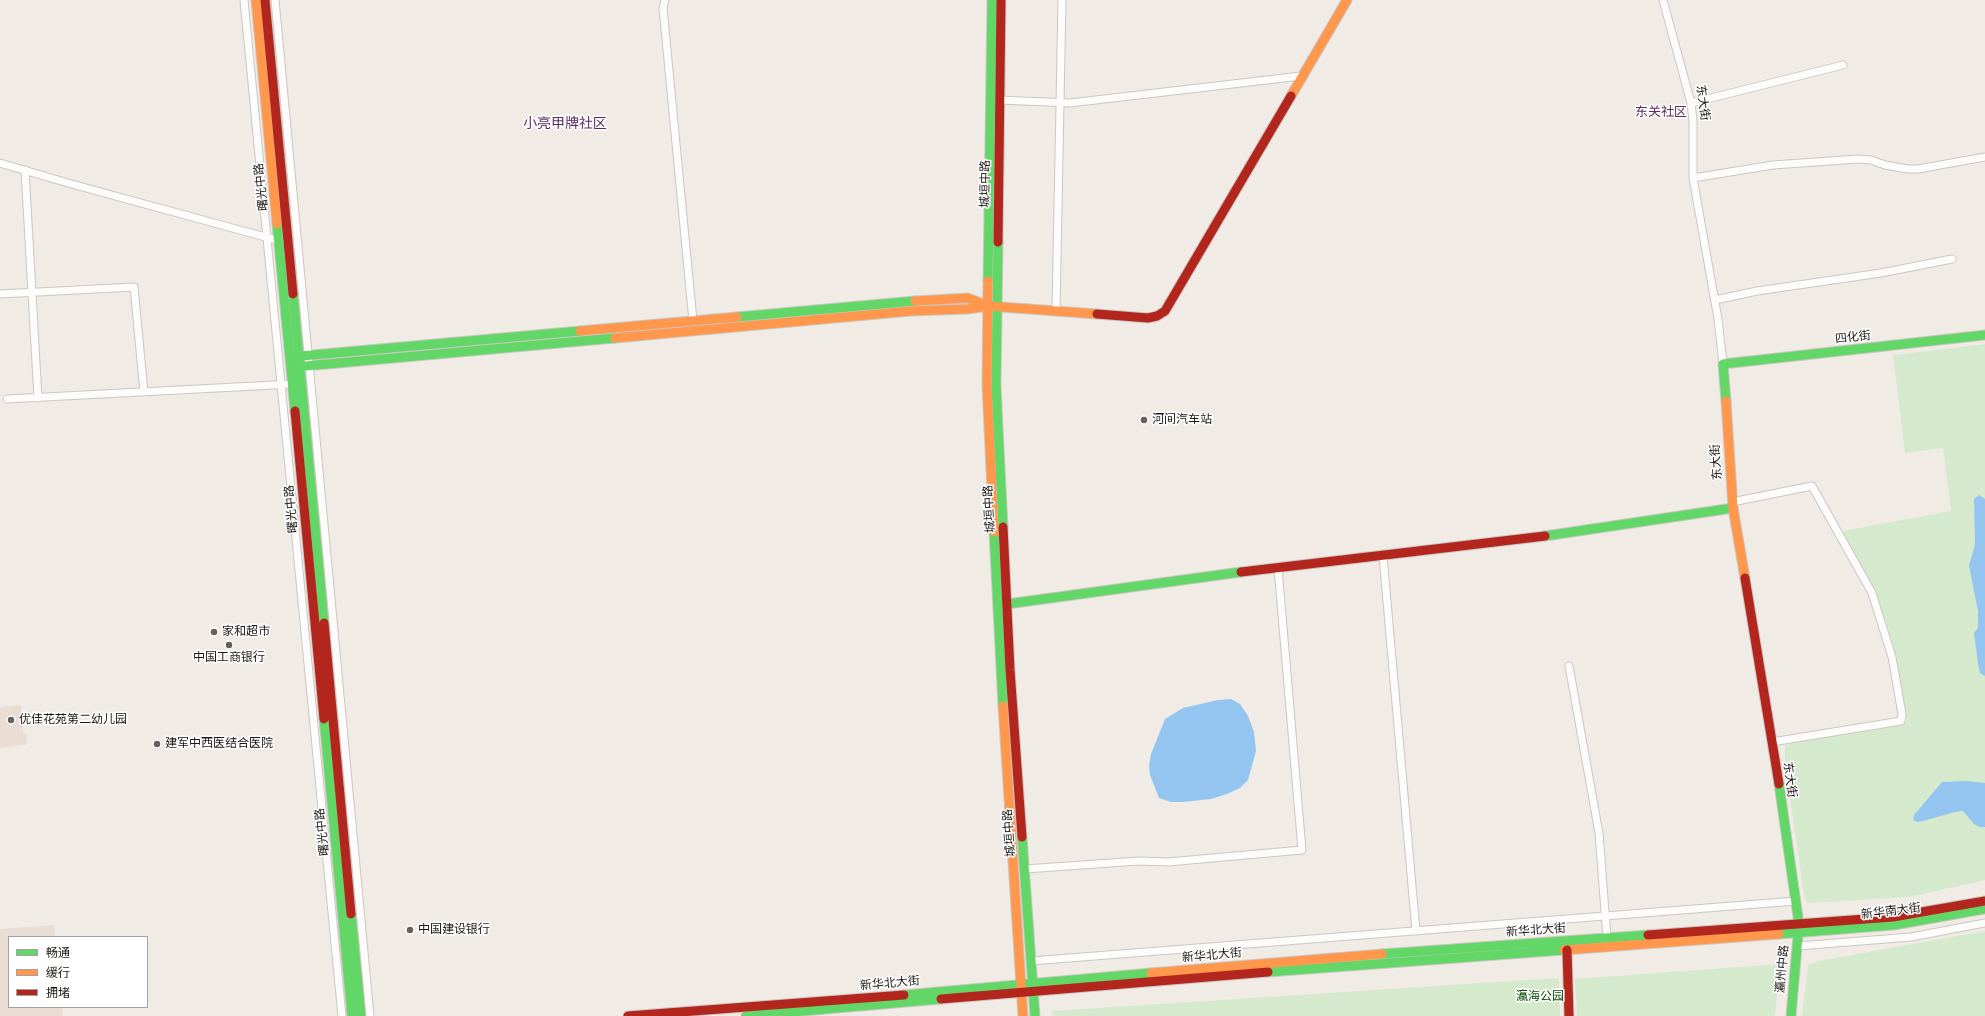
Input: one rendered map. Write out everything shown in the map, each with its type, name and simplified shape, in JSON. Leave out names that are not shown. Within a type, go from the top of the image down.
[{"type":"main road","name":"曙光中路","points":[[256,0],[280,241],[299,357]]},
{"type":"main road","name":"曙光中路","points":[[265,0],[361,1016]]},
{"type":"main road","name":"城垣中路","points":[[992,0],[992,306],[1010,670],[1035,1016]]},
{"type":"main road","name":"城垣中路","points":[[1001,0],[992,306],[987,386],[1001,671],[1023,1016]]},
{"type":"main road","points":[[300,366],[912,311],[968,309],[992,306],[1148,318],[1158,316],[1165,311],[1301,76],[1347,0]]},
{"type":"main road","points":[[299,357],[950,298],[968,298],[992,306]]},
{"type":"main road","name":"四化街","points":[[1723,364],[1985,335]]},
{"type":"main road","name":"东大街","points":[[1723,364],[1732,505],[1772,742],[1799,929]]},
{"type":"main road","name":"曙光中路","points":[[300,366],[293,384],[352,1016]]},
{"type":"main road","points":[[1007,604],[1188,578],[1544,536],[1732,505]]},
{"type":"main road","name":"新华南大街","points":[[1799,929],[1893,917],[1985,901]]},
{"type":"main road","name":"新华南大街","points":[[1799,929],[1894,925],[1985,909]]},
{"type":"main road","name":"新华北大街","points":[[1033,988],[1322,958],[1607,938],[1799,929]]},
{"type":"main road","name":"新华北大街","points":[[746,1016],[1033,988],[1567,950],[1799,929]]},
{"type":"main road","name":"瀛州中路","points":[[1791,1016],[1799,929]]},
{"type":"main road","points":[[1567,950],[1569,1016]]},
{"type":"main road","name":"新华北大街","points":[[628,1016],[1021,989]]},
{"type":"street","points":[[244,0],[342,1016]]},
{"type":"street","points":[[274,0],[299,357],[370,1016]]},
{"type":"street","points":[[665,0],[663,8],[693,321]]},
{"type":"street","points":[[1056,311],[1062,0]]},
{"type":"street","name":"东大街","points":[[1664,0],[1692,103],[1694,130],[1694,178],[1715,300],[1723,364]]},
{"type":"street","points":[[1692,103],[1843,65]]},
{"type":"street","points":[[999,100],[1061,103],[1301,76]]},
{"type":"street","points":[[1694,178],[1773,165],[1858,159],[1871,160],[1884,165],[1918,170],[1985,157]]},
{"type":"street","points":[[0,162],[280,241]]},
{"type":"street","points":[[25,170],[38,398]]},
{"type":"street","points":[[1715,300],[1757,291],[1881,273],[1952,259]]},
{"type":"street","points":[[0,294],[134,287],[144,392]]},
{"type":"street","points":[[7,399],[293,384]]},
{"type":"street","points":[[1732,505],[1812,486],[1872,593],[1892,657],[1902,714],[1901,721],[1772,742]]},
{"type":"street","points":[[1383,556],[1416,931]]},
{"type":"street","points":[[1025,869],[1139,861],[1168,862],[1302,850],[1278,568]]},
{"type":"street","points":[[1569,666],[1599,833],[1607,938]]},
{"type":"street","points":[[1031,961],[1796,901]]},
{"type":"street","points":[[1798,946],[1910,937],[1985,923]]},
{"type":"shaded area","name":"优佳花苑第二幼儿园","points":[[21,705],[23,732],[27,735],[27,743],[25,745],[0,748],[0,707]]},
{"type":"shaded area","points":[[54,925],[55,936],[8,936],[8,1008],[62,1008],[63,1016],[0,1016],[0,929]]},
{"type":"green space","points":[[1985,344],[1985,880],[1910,897],[1807,903],[1804,895],[1785,764],[1785,745],[1795,741],[1904,724],[1907,722],[1891,638],[1874,588],[1842,531],[1951,511],[1943,448],[1905,453],[1893,355]]},
{"type":"green space","points":[[1985,931],[1985,1016],[1802,1016],[1808,965],[1818,961]]},
{"type":"green space","points":[[1780,964],[1775,1016],[1577,1016],[1575,979]]},
{"type":"green space","name":"瀛海公园","points":[[1559,978],[1560,1016],[1053,1016],[1052,1011]]},
{"type":"water","points":[[1979,495],[1985,499],[1985,676],[1980,673],[1978,664],[1974,633],[1978,628],[1978,611],[1969,566],[1975,544],[1974,499]]},
{"type":"water","points":[[1231,699],[1240,704],[1248,716],[1254,732],[1256,751],[1248,780],[1240,788],[1211,799],[1171,802],[1159,798],[1150,775],[1149,766],[1151,754],[1165,719],[1183,708],[1218,700]]},
{"type":"water","points":[[1966,781],[1985,783],[1985,827],[1980,827],[1974,824],[1963,811],[1918,822],[1913,820],[1914,815],[1942,782]]},
{"type":"traffic: fast","points":[[988,281],[992,0]]},
{"type":"traffic: fast","points":[[277,224],[295,411]]},
{"type":"traffic: fast","points":[[998,242],[996,386],[1003,527]]},
{"type":"traffic: fast","points":[[293,294],[324,623]]},
{"type":"traffic: fast","points":[[737,317],[915,301]]},
{"type":"traffic: fast","points":[[290,357],[580,331]]},
{"type":"traffic: fast","points":[[1726,401],[1723,364],[1985,335]]},
{"type":"traffic: fast","points":[[294,367],[615,338]]},
{"type":"traffic: fast","points":[[1545,536],[1733,508]]},
{"type":"traffic: fast","points":[[994,532],[1003,706]]},
{"type":"traffic: fast","points":[[1007,604],[1241,572]]},
{"type":"traffic: fast","points":[[324,719],[352,1016]]},
{"type":"traffic: fast","points":[[1779,784],[1799,924],[1791,1016]]},
{"type":"traffic: fast","points":[[1022,837],[1035,1016]]},
{"type":"traffic: fast","points":[[1779,934],[1894,925],[1985,909]]},
{"type":"traffic: fast","points":[[351,914],[361,1016]]},
{"type":"traffic: fast","points":[[1382,954],[1648,935]]},
{"type":"traffic: fast","points":[[1268,972],[1564,950]]},
{"type":"traffic: fast","points":[[904,995],[1151,973]]},
{"type":"traffic: fast","points":[[746,1016],[941,999]]},
{"type":"traffic: slow","points":[[256,0],[277,224]]},
{"type":"traffic: slow","points":[[1291,96],[1347,0]]},
{"type":"traffic: slow","points":[[988,281],[987,386],[994,532]]},
{"type":"traffic: slow","points":[[915,301],[968,298],[988,306],[1097,314]]},
{"type":"traffic: slow","points":[[615,338],[911,311],[968,309],[988,306]]},
{"type":"traffic: slow","points":[[580,331],[737,317]]},
{"type":"traffic: slow","points":[[1726,401],[1733,508],[1745,578]]},
{"type":"traffic: slow","points":[[1003,706],[1023,1016]]},
{"type":"traffic: slow","points":[[1564,950],[1779,934]]},
{"type":"traffic: slow","points":[[1151,973],[1382,954]]},
{"type":"traffic: jam","points":[[265,0],[293,294]]},
{"type":"traffic: jam","points":[[998,242],[1001,0]]},
{"type":"traffic: jam","points":[[1097,314],[1148,318],[1157,316],[1165,311],[1291,96]]},
{"type":"traffic: jam","points":[[295,411],[324,719]]},
{"type":"traffic: jam","points":[[1003,527],[1010,670],[1022,837]]},
{"type":"traffic: jam","points":[[1241,572],[1545,536]]},
{"type":"traffic: jam","points":[[1745,578],[1779,784]]},
{"type":"traffic: jam","points":[[324,623],[351,914]]},
{"type":"traffic: jam","points":[[1648,935],[1893,917],[1985,901]]},
{"type":"traffic: jam","points":[[1567,950],[1569,1016]]},
{"type":"traffic: jam","points":[[941,999],[1268,972]]},
{"type":"traffic: jam","points":[[628,1016],[904,995]]},
{"type":"place","name":"河间汽车站","points":[[1144,420]]},
{"type":"place","name":"家和超市","points":[[214,632]]},
{"type":"place","name":"中国工商银行","points":[[229,645]]},
{"type":"place","name":"优佳花苑第二幼儿园","points":[[11,720]]},
{"type":"place","name":"建军中西医结合医院","points":[[157,744]]},
{"type":"place","name":"中国建设银行","points":[[410,930]]},
{"type":"district","name":"东关社区","points":[[1661,113]]},
{"type":"district","name":"小亮甲牌社区","points":[[565,125]]}]
